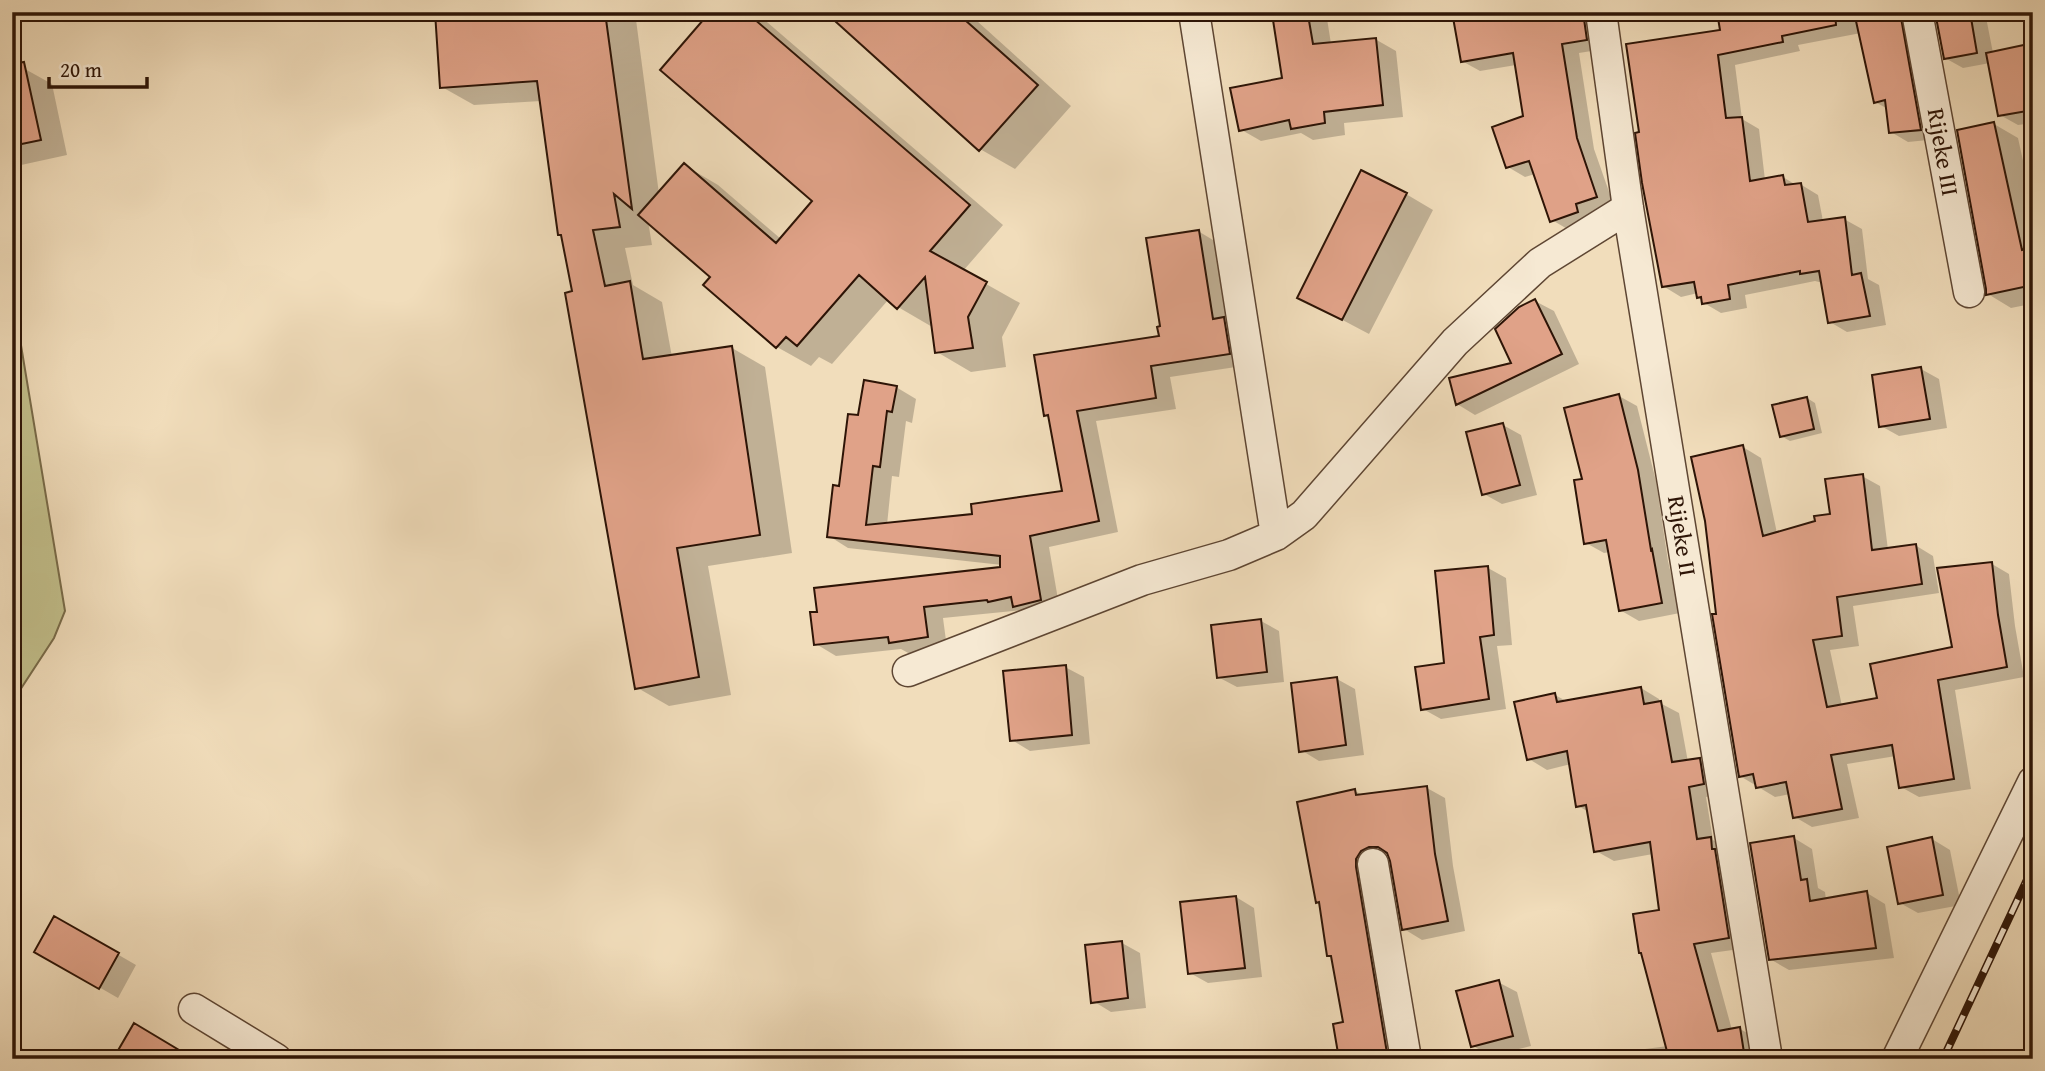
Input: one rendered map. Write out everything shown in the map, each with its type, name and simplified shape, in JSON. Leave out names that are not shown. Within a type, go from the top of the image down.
[{"type":"street","points":[[1194,12],[1276,535]]},
{"type":"street","name":"Rijeke II","points":[[1601,12],[1628,208],[1767,1059]]},
{"type":"street","name":"Rijeke III","points":[[1917,12],[1969,292]]},
{"type":"street","points":[[908,671],[1142,580],[1229,555],[1276,535],[1304,515],[1455,342],[1540,263],[1628,208]]},
{"type":"street","points":[[1897,1059],[2033,782]]},
{"type":"street","points":[[1373,864],[1406,1059]]},
{"type":"street","points":[[194,1009],[276,1059]]},
{"type":"shaded area","points":[[12,291],[65,611],[54,638],[20,690],[12,691]]},
{"type":"building","points":[[435,12],[605,12],[632,209],[614,194],[620,227],[593,230],[605,286],[630,281],[643,359],[732,346],[760,535],[677,548],[699,677],[635,689],[565,293],[572,291],[561,235],[558,235],[537,81],[440,88]]},
{"type":"building","points":[[710,12],[746,12],[970,205],[930,251],[987,282],[968,317],[973,348],[935,353],[925,277],[897,309],[859,275],[797,346],[786,337],[776,348],[703,285],[710,277],[638,215],[684,163],[776,243],[812,201],[660,70]]},
{"type":"building","points":[[825,12],[956,12],[1038,85],[979,151]]},
{"type":"building","points":[[1452,12],[1583,12],[1587,40],[1562,44],[1577,138],[1597,197],[1576,204],[1578,212],[1550,222],[1529,161],[1506,168],[1492,127],[1523,116],[1513,53],[1461,62]]},
{"type":"building","points":[[1717,12],[1835,12],[1836,25],[1782,36],[1783,42],[1718,55],[1726,118],[1742,117],[1750,181],[1783,175],[1785,185],[1801,183],[1808,222],[1845,217],[1852,275],[1861,273],[1870,316],[1828,323],[1819,271],[1800,274],[1800,271],[1728,285],[1730,299],[1702,304],[1701,297],[1697,298],[1694,282],[1662,287],[1642,183],[1635,133],[1639,132],[1626,44],[1720,30]]},
{"type":"building","points":[[1854,12],[1900,12],[1921,130],[1889,133],[1885,100],[1874,103]]},
{"type":"building","points":[[1935,12],[1970,12],[1977,53],[1944,59]]},
{"type":"building","points":[[1308,15],[1313,44],[1376,38],[1383,105],[1324,112],[1325,123],[1291,129],[1289,120],[1239,131],[1230,88],[1282,78],[1273,20]]},
{"type":"building","points":[[2033,43],[2033,110],[1998,116],[1986,53]]},
{"type":"building","points":[[24,62],[41,140],[12,146],[12,64]]},
{"type":"building","points":[[1994,122],[2022,250],[2033,247],[2033,285],[1986,295],[1957,130]]},
{"type":"building","points":[[1361,170],[1407,193],[1342,320],[1297,298]]},
{"type":"building","points":[[1199,230],[1213,319],[1224,317],[1230,354],[1151,366],[1156,398],[1077,411],[1099,521],[1030,536],[1041,600],[1013,607],[1011,597],[988,602],[924,607],[928,637],[889,643],[888,637],[814,645],[810,612],[817,612],[814,588],[1000,567],[1000,556],[827,537],[833,485],[839,486],[848,414],[858,415],[864,380],[897,386],[892,412],[887,411],[880,467],[873,466],[866,525],[972,514],[971,504],[1062,491],[1048,415],[1044,416],[1034,355],[1159,336],[1157,327],[1160,326],[1146,238]]},
{"type":"building","points":[[1535,299],[1562,354],[1456,405],[1449,378],[1511,363],[1495,329],[1519,307]]},
{"type":"building","points":[[1921,367],[1930,419],[1879,427],[1872,375]]},
{"type":"building","points":[[1619,394],[1638,470],[1662,603],[1619,611],[1606,540],[1584,544],[1574,480],[1582,479],[1564,408]]},
{"type":"building","points":[[1807,397],[1814,429],[1780,437],[1772,405]]},
{"type":"building","points":[[1503,423],[1520,485],[1482,495],[1466,432]]},
{"type":"building","points":[[1743,445],[1763,536],[1815,521],[1814,516],[1830,514],[1825,479],[1863,474],[1872,550],[1916,544],[1922,584],[1837,597],[1842,636],[1813,640],[1827,707],[1877,698],[1870,664],[1952,647],[1937,568],[1992,562],[2007,667],[1938,680],[1954,779],[1899,788],[1892,745],[1831,755],[1842,809],[1793,818],[1786,782],[1756,788],[1753,774],[1739,777],[1712,614],[1716,614],[1705,521],[1691,457]]},
{"type":"building","points":[[1488,566],[1494,635],[1480,637],[1489,699],[1421,710],[1415,667],[1444,663],[1435,571]]},
{"type":"building","points":[[1261,619],[1267,672],[1217,678],[1211,625]]},
{"type":"building","points":[[1066,665],[1072,735],[1010,741],[1003,671]]},
{"type":"building","points":[[1337,677],[1346,745],[1299,752],[1291,683]]},
{"type":"building","points":[[1641,687],[1644,704],[1661,701],[1672,762],[1700,758],[1704,784],[1689,787],[1697,839],[1711,837],[1712,849],[1715,849],[1729,938],[1694,944],[1718,1031],[1740,1027],[1745,1059],[1669,1059],[1639,953],[1633,914],[1659,910],[1650,842],[1594,852],[1586,805],[1576,807],[1567,751],[1527,760],[1514,702],[1555,693],[1557,702]]},
{"type":"building","points":[[1427,786],[1435,854],[1448,921],[1402,930],[1387,853],[1378,847],[1361,851],[1356,859],[1356,867],[1388,1059],[1339,1059],[1333,1024],[1343,1022],[1331,956],[1327,956],[1319,902],[1316,903],[1297,802],[1355,789],[1356,795]]},
{"type":"building","points":[[1794,836],[1801,880],[1807,879],[1810,901],[1867,891],[1876,948],[1769,960],[1750,843]]},
{"type":"building","points":[[1932,837],[1943,895],[1898,904],[1887,847]]},
{"type":"building","points":[[1236,896],[1245,968],[1188,974],[1180,902]]},
{"type":"building","points":[[54,916],[119,953],[99,989],[34,952]]},
{"type":"building","points":[[1122,941],[1128,998],[1091,1003],[1085,945]]},
{"type":"building","points":[[1499,980],[1513,1036],[1471,1047],[1456,991]]},
{"type":"building","points":[[134,1023],[194,1059],[113,1059]]},
{"type":"railway","points":[[1943,1059],[2033,867]]}]
